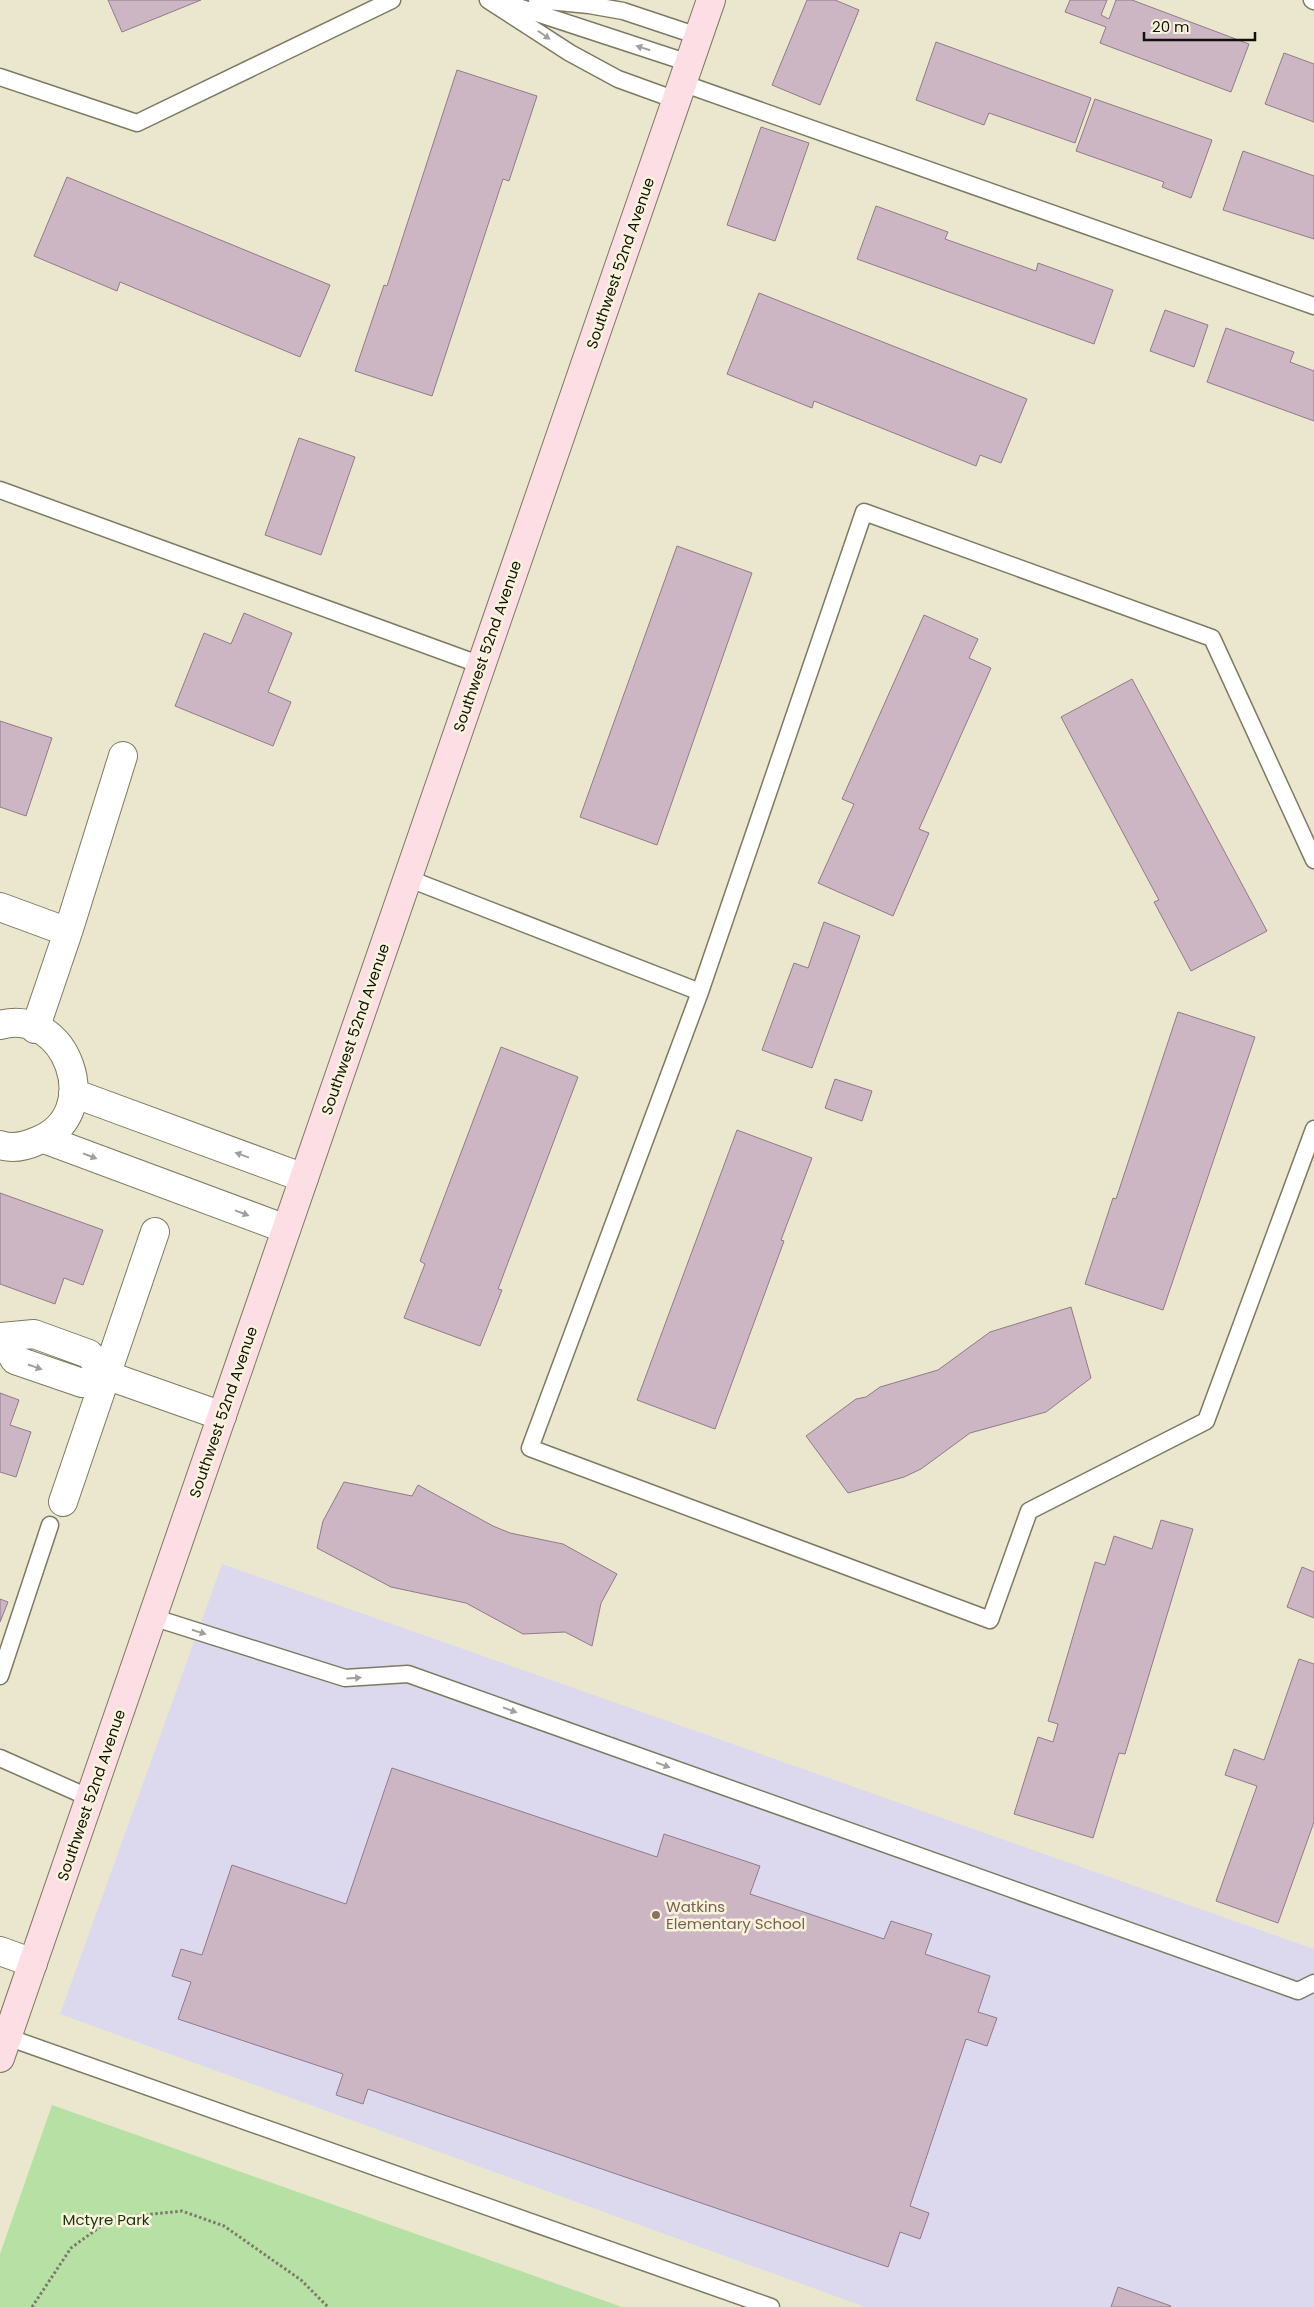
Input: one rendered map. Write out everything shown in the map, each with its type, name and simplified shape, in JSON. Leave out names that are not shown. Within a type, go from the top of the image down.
[{"type":"street","name":"Southwest 52nd Avenue","points":[[6,2029],[32,1963],[90,1798],[711,0]]},
{"type":"street","points":[[35,1029],[68,932],[122,756]]},
{"type":"street","points":[[0,907],[68,932]]},
{"type":"street","points":[[0,1025],[26,1025],[46,1034],[61,1047],[71,1066],[73,1093],[70,1108],[61,1124],[44,1139],[25,1146],[0,1145]]},
{"type":"street","points":[[73,1093],[304,1178]]},
{"type":"street","points":[[44,1139],[286,1229]]},
{"type":"street","points":[[56,1514],[155,1232]]},
{"type":"street","points":[[106,1375],[222,1416]]},
{"type":"street","points":[[0,1952],[32,1963]]},
{"type":"lane","points":[[0,77],[138,123],[392,0]]},
{"type":"lane","points":[[488,0],[570,53],[618,79],[682,82]]},
{"type":"lane","points":[[496,0],[682,82],[1314,306]]},
{"type":"lane","points":[[537,0],[589,5],[623,12],[698,36]]},
{"type":"lane","points":[[0,490],[481,665]]},
{"type":"lane","points":[[1314,860],[1212,638],[864,512],[700,992],[530,1448],[990,1620],[1029,1511],[1206,1421],[1314,1129]]},
{"type":"lane","points":[[407,878],[700,992]]},
{"type":"lane","points":[[0,1676],[56,1514]]},
{"type":"lane","points":[[152,1617],[345,1678],[408,1674],[1298,1991],[1314,1983]]},
{"type":"lane","points":[[3,1757],[90,1798]]},
{"type":"lane","points":[[6,2029],[771,2307]]},
{"type":"path","points":[[32,2307],[71,2248],[112,2218],[182,2211],[224,2226],[301,2280],[328,2307]]},
{"type":"shaded area","name":"Watkins Elementary School","points":[[222,1564],[1314,1949],[1314,2307],[865,2307],[60,2014]]},
{"type":"green space","name":"Mctyre Park","points":[[52,2105],[622,2307],[0,2307],[0,2254]]},
{"type":"building","points":[[108,0],[201,0],[122,32]]},
{"type":"building","points":[[807,0],[835,0],[859,10],[820,105],[772,85]]},
{"type":"building","points":[[1070,0],[1107,0],[1101,15],[1109,19],[1116,0],[1132,0],[1249,44],[1231,92],[1100,43],[1106,27],[1065,12]]},
{"type":"building","points":[[936,42],[1091,98],[1075,143],[989,113],[984,125],[916,100]]},
{"type":"building","points":[[1284,53],[1314,64],[1314,122],[1265,104]]},
{"type":"building","points":[[457,70],[537,96],[509,181],[503,179],[432,396],[355,371],[384,285],[387,286]]},
{"type":"building","points":[[1095,99],[1212,140],[1191,198],[1162,187],[1164,182],[1076,151]]},
{"type":"building","points":[[761,127],[809,143],[775,241],[727,225]]},
{"type":"building","points":[[1243,151],[1314,176],[1314,239],[1223,210]]},
{"type":"building","points":[[67,177],[330,285],[300,357],[120,282],[117,291],[34,256]]},
{"type":"building","points":[[876,206],[948,232],[945,239],[1036,271],[1038,263],[1113,290],[1094,344],[857,259]]},
{"type":"building","points":[[759,293],[1027,399],[1001,463],[980,455],[976,466],[814,401],[812,408],[727,374]]},
{"type":"building","points":[[1165,310],[1208,325],[1194,367],[1150,351]]},
{"type":"building","points":[[1226,328],[1294,352],[1290,362],[1314,371],[1314,421],[1207,382]]},
{"type":"building","points":[[299,438],[355,457],[321,555],[265,535]]},
{"type":"building","points":[[677,546],[752,573],[657,845],[580,817]]},
{"type":"building","points":[[244,613],[292,633],[268,692],[291,702],[273,746],[175,706],[204,633],[231,644]]},
{"type":"building","points":[[924,615],[978,639],[969,658],[991,668],[919,829],[929,833],[893,916],[818,883],[854,804],[842,799]]},
{"type":"building","points":[[1132,679],[1267,931],[1191,971],[1154,902],[1159,900],[1061,717]]},
{"type":"building","points":[[0,721],[52,738],[26,816],[0,807]]},
{"type":"building","points":[[824,922],[860,936],[812,1068],[762,1050],[794,963],[808,968]]},
{"type":"building","points":[[1178,1012],[1255,1037],[1163,1310],[1085,1284],[1113,1198],[1116,1199]]},
{"type":"building","points":[[501,1047],[578,1077],[498,1289],[502,1290],[480,1346],[404,1318],[425,1264],[420,1261]]},
{"type":"building","points":[[835,1079],[872,1091],[862,1121],[825,1108]]},
{"type":"building","points":[[737,1130],[812,1158],[781,1240],[784,1241],[715,1429],[637,1400]]},
{"type":"building","points":[[0,1193],[103,1230],[83,1285],[64,1278],[55,1304],[0,1284]]},
{"type":"building","points":[[1071,1307],[1091,1378],[1046,1412],[970,1433],[921,1469],[904,1477],[848,1493],[806,1436],[856,1399],[866,1397],[880,1387],[938,1370],[990,1332]]},
{"type":"building","points":[[0,1393],[19,1400],[10,1425],[31,1432],[16,1477],[0,1472]]},
{"type":"building","points":[[344,1482],[412,1496],[418,1485],[493,1526],[510,1533],[563,1544],[617,1574],[601,1603],[592,1646],[565,1632],[523,1634],[466,1603],[391,1587],[317,1548],[323,1521]]},
{"type":"building","points":[[1161,1520],[1193,1529],[1125,1754],[1119,1753],[1093,1838],[1014,1814],[1038,1737],[1053,1742],[1058,1724],[1048,1721],[1095,1562],[1105,1565],[1114,1536],[1152,1549]]},
{"type":"building","points":[[1302,1567],[1314,1572],[1314,1618],[1287,1607]]},
{"type":"building","points":[[0,1599],[8,1602],[0,1622]]},
{"type":"building","points":[[1299,1659],[1314,1664],[1314,1822],[1278,1923],[1216,1901],[1257,1786],[1225,1775],[1234,1749],[1264,1760]]},
{"type":"building","points":[[392,1768],[657,1857],[664,1834],[760,1866],[750,1894],[884,1939],[891,1921],[932,1934],[925,1954],[990,1976],[978,2012],[997,2018],[987,2046],[966,2039],[910,2206],[929,2213],[920,2239],[900,2232],[888,2267],[368,2089],[363,2104],[336,2095],[343,2074],[178,2019],[191,1982],[172,1976],[181,1949],[202,1955],[232,1865],[346,1904]]},
{"type":"building","points":[[1118,2287],[1171,2306],[1111,2307]]},
{"type":"place","name":"Watkins Elementary School","points":[[656,1915]]}]
